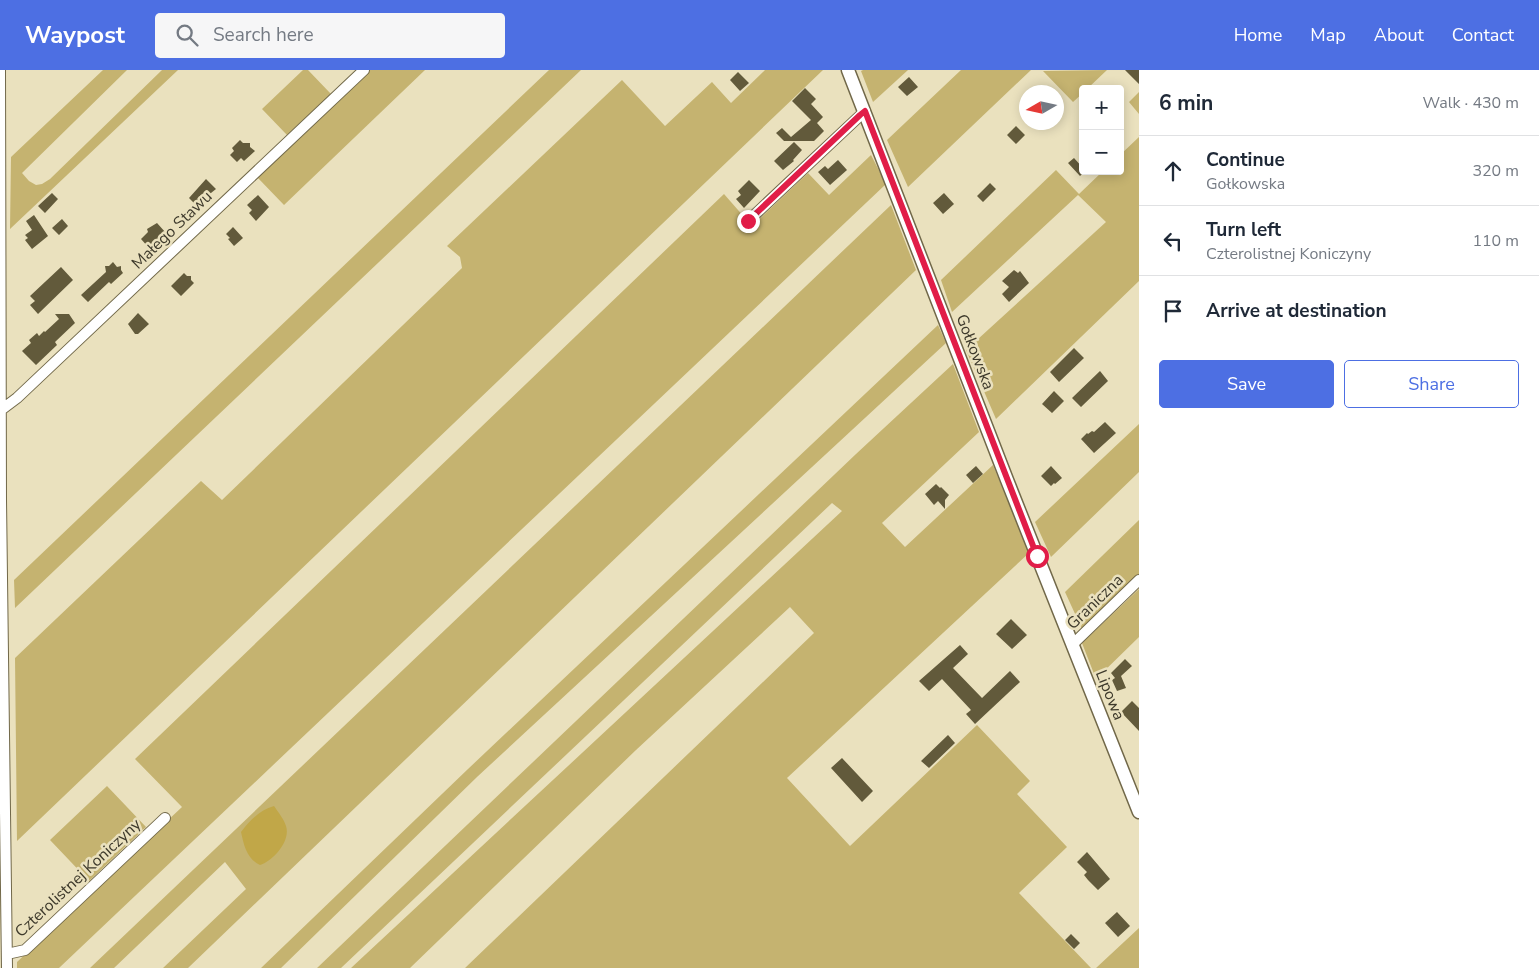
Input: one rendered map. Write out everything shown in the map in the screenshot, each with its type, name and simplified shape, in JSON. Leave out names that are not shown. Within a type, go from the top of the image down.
[{"type":"street","points":[[0,70],[0,500],[7,968]]},
{"type":"street","name":"Małego Stawu","points":[[1,410],[24,392],[364,70]]},
{"type":"street","name":"Gołkowska","points":[[848,70],[1072,645]]},
{"type":"street","points":[[748,221],[865,111]]},
{"type":"street","name":"Graniczna","points":[[1072,645],[1139,580]]},
{"type":"street","name":"Lipowa","points":[[1072,645],[1139,812]]},
{"type":"street","name":"Czterolistnej Koniczyny","points":[[7,954],[25,950],[165,818]]},
{"type":"shaded area","points":[[103,70],[127,70],[22,173],[29,181],[36,185],[50,179],[162,70],[178,70],[10,229],[11,157]]},
{"type":"shaded area","points":[[303,70],[308,70],[331,94],[287,135],[262,109]]},
{"type":"shaded area","points":[[369,70],[425,70],[284,205],[257,177]]},
{"type":"shaded area","points":[[549,70],[581,70],[15,608],[14,580]]},
{"type":"shaded area","points":[[765,70],[823,70],[17,841],[15,658],[201,481],[222,500],[462,268],[460,257],[447,246],[622,80],[665,126],[712,82],[731,103]]},
{"type":"shaded area","points":[[908,70],[873,102],[861,71]]},
{"type":"shaded area","points":[[961,70],[1031,70],[908,187],[887,140]]},
{"type":"shaded area","points":[[1107,70],[1091,85],[1079,85],[1079,97],[1073,102],[1064,93],[1064,85],[1057,85],[1043,71]]},
{"type":"shaded area","points":[[1139,92],[1139,114],[1129,102]]},
{"type":"shaded area","points":[[1139,137],[1139,281],[996,419],[966,350],[1106,222],[1078,195],[952,312],[941,280],[1056,170],[1079,194],[1099,175],[1124,175],[1124,151]]},
{"type":"shaded area","points":[[871,155],[886,184],[59,968],[17,968],[17,962],[182,807],[135,759],[724,194],[752,226],[808,173],[829,195]]},
{"type":"shaded area","points":[[891,205],[916,270],[188,968],[163,968],[246,889],[225,862],[114,968],[90,968]]},
{"type":"shaded area","points":[[938,325],[946,343],[477,777],[281,968],[261,968],[468,769]]},
{"type":"shaded area","points":[[953,364],[979,432],[882,523],[905,547],[993,465],[1029,553],[787,778],[850,846],[977,725],[1030,781],[1017,794],[1067,847],[1019,893],[1091,968],[465,968],[814,633],[790,607],[636,750],[410,968],[351,968],[842,511],[832,503],[341,968],[317,968],[856,454]]},
{"type":"shaded area","points":[[1139,424],[1139,472],[1051,557],[1035,522]]},
{"type":"shaded area","points":[[1139,520],[1139,574],[1082,629],[1065,592]]},
{"type":"shaded area","points":[[1139,589],[1139,637],[1096,679],[1082,643]]},
{"type":"shaded area","points":[[107,786],[146,827],[89,881],[50,840]]},
{"type":"shaded area","points":[[274,806],[285,823],[286,838],[280,850],[260,865],[249,856],[241,832],[256,816]]},
{"type":"shaded area","points":[[1139,928],[1139,968],[1096,968]]},
{"type":"building","points":[[1125,70],[1139,70],[1139,84]]},
{"type":"building","points":[[738,72],[749,83],[740,91],[730,80]]},
{"type":"building","points":[[909,77],[918,87],[907,96],[898,87]]},
{"type":"building","points":[[805,88],[816,99],[811,104],[823,117],[817,123],[824,131],[814,141],[784,141],[776,133],[782,128],[791,137],[811,120],[792,101]]},
{"type":"building","points":[[1016,126],[1025,135],[1016,144],[1007,135]]},
{"type":"building","points":[[240,140],[243,143],[250,143],[250,147],[255,151],[244,161],[241,158],[237,162],[230,155],[234,151],[232,148]]},
{"type":"building","points":[[794,142],[802,150],[794,161],[783,170],[774,161]]},
{"type":"building","points":[[1074,158],[1079,164],[1079,175],[1068,163]]},
{"type":"building","points":[[838,160],[847,170],[830,185],[818,172],[825,166],[828,169]]},
{"type":"building","points":[[206,179],[216,189],[196,205],[189,198]]},
{"type":"building","points":[[749,180],[760,191],[744,208],[736,199],[741,195],[738,191]]},
{"type":"building","points":[[990,183],[996,189],[983,202],[977,196]]},
{"type":"building","points":[[52,193],[58,199],[45,213],[38,206]]},
{"type":"building","points":[[944,193],[954,204],[943,214],[933,203]]},
{"type":"building","points":[[258,195],[269,207],[256,221],[249,213],[252,210],[247,205]]},
{"type":"building","points":[[34,215],[48,236],[32,249],[25,240],[28,238],[25,235],[32,230],[26,221]]},
{"type":"building","points":[[62,219],[68,226],[59,235],[52,228]]},
{"type":"building","points":[[157,223],[166,233],[149,248],[141,239],[148,232],[147,229]]},
{"type":"building","points":[[233,227],[243,238],[234,246],[226,234]]},
{"type":"building","points":[[113,262],[117,267],[121,266],[123,273],[111,284],[109,282],[88,302],[81,295],[106,272],[105,266],[109,266]]},
{"type":"building","points":[[61,267],[73,280],[38,314],[30,305],[35,301],[30,296]]},
{"type":"building","points":[[1014,270],[1018,273],[1020,271],[1029,283],[1009,302],[1002,294],[1009,287],[1002,281]]},
{"type":"building","points":[[184,273],[187,276],[191,276],[191,280],[194,283],[181,296],[171,286]]},
{"type":"building","points":[[138,313],[149,324],[138,334],[135,334],[128,324]]},
{"type":"building","points":[[55,314],[69,314],[75,323],[55,342],[57,345],[36,365],[22,351],[31,343],[29,340],[37,333],[39,336],[59,319]]},
{"type":"building","points":[[1074,348],[1084,358],[1059,382],[1050,372]]},
{"type":"building","points":[[1100,371],[1108,381],[1081,407],[1072,398]]},
{"type":"building","points":[[1054,391],[1064,401],[1052,413],[1042,404]]},
{"type":"building","points":[[1105,422],[1116,433],[1094,453],[1081,439],[1087,433],[1094,432]]},
{"type":"building","points":[[976,466],[983,474],[973,483],[966,475]]},
{"type":"building","points":[[1051,466],[1062,478],[1051,486],[1041,476]]},
{"type":"building","points":[[936,484],[949,495],[945,500],[945,509],[938,501],[934,505],[925,494]]},
{"type":"building","points":[[1011,619],[1027,635],[1012,649],[996,634]]},
{"type":"building","points":[[960,645],[968,654],[953,668],[982,698],[1010,671],[1020,682],[975,724],[966,714],[971,710],[942,679],[929,691],[919,681]]},
{"type":"building","points":[[1125,659],[1132,666],[1121,676],[1126,688],[1117,691],[1112,680],[1115,678],[1111,673]]},
{"type":"building","points":[[1132,701],[1139,708],[1139,731],[1121,712]]},
{"type":"building","points":[[948,735],[955,743],[929,768],[921,761]]},
{"type":"building","points":[[842,758],[873,791],[862,802],[831,768]]},
{"type":"building","points":[[1087,852],[1110,879],[1098,890],[1084,875],[1087,872],[1077,862]]},
{"type":"building","points":[[1117,912],[1130,926],[1118,937],[1105,923]]},
{"type":"building","points":[[1071,934],[1080,943],[1074,949],[1065,940]]},
{"type":"route","points":[[748,221],[865,111],[1037,556]]}]
